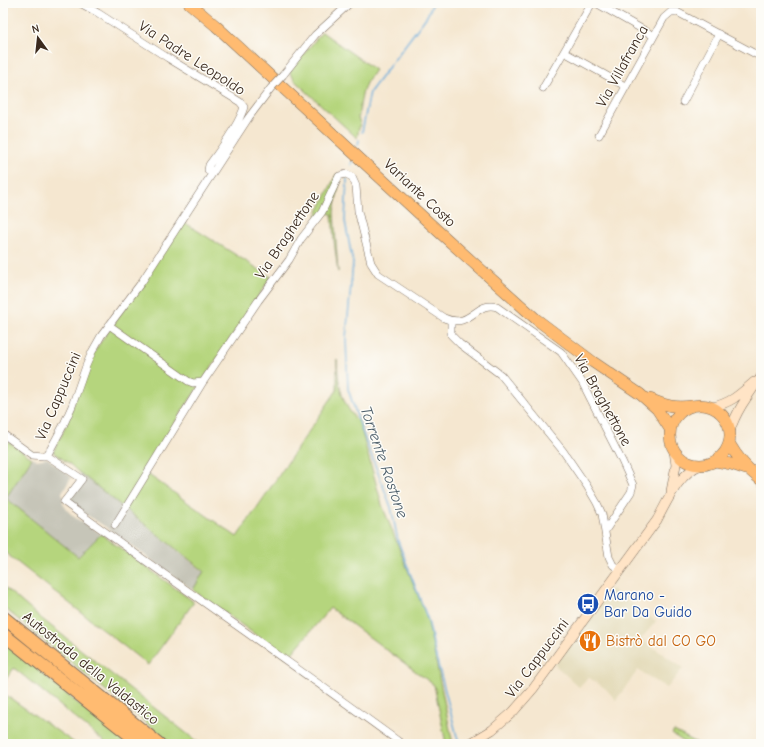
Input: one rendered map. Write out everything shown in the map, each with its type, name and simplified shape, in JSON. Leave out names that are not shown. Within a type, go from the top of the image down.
[{"type":"highway","name":"Autostrada della Valdastico","points":[[3,617],[159,744]]},
{"type":"highway","name":"Autostrada della Valdastico","points":[[3,634],[141,744]]},
{"type":"main road","name":"Variante Costo","points":[[188,3],[216,26],[536,319],[593,362],[640,394]]},
{"type":"main road","points":[[713,408],[734,399],[761,376]]},
{"type":"main road","points":[[730,431],[725,418],[720,412],[713,408],[699,404],[684,409],[673,421],[670,429],[671,444],[674,451],[686,462],[701,465],[715,461],[721,456],[729,443],[730,431],[739,409],[761,376]]},
{"type":"main road","points":[[640,394],[670,407],[692,406]]},
{"type":"main road","points":[[640,394],[656,409],[670,429]]},
{"type":"main road","points":[[729,443],[737,457],[748,470],[761,480]]},
{"type":"main road","name":"Via Cappuccini","points":[[669,498],[676,465],[674,451]]},
{"type":"main road","points":[[715,461],[731,464],[748,470]]},
{"type":"main road","name":"Via Cappuccini","points":[[469,744],[492,730],[513,712],[533,688],[657,520],[669,498],[685,475],[690,470],[701,465]]},
{"type":"street","name":"Via Padre Leopoldo","points":[[80,3],[240,102],[244,107],[226,143],[209,165],[208,170],[212,174]]},
{"type":"street","name":"Via Padre Leopoldo","points":[[109,325],[141,283],[249,117],[315,35],[350,3]]},
{"type":"street","points":[[543,88],[592,3]]},
{"type":"street","points":[[596,3],[654,36]]},
{"type":"street","name":"Via Villafranca","points":[[599,135],[664,18],[671,12],[677,12],[719,34]]},
{"type":"street","points":[[683,102],[719,34],[761,57]]},
{"type":"street","points":[[564,52],[625,86]]},
{"type":"street","name":"Via Braghettone","points":[[203,382],[258,301],[289,260],[301,239],[322,212],[339,176],[346,174],[352,177],[356,186],[358,211],[371,263],[378,274],[444,318],[452,321],[460,322],[485,306],[491,305],[496,307],[561,352],[582,382],[633,485],[631,492],[606,531]]},
{"type":"street","points":[[452,321],[451,334],[460,344],[502,375],[563,451],[597,503],[602,514],[606,531],[609,557],[614,565],[620,570]]},
{"type":"street","points":[[109,325],[188,381],[193,383],[203,382]]},
{"type":"street","name":"Via Cappuccini","points":[[3,434],[32,455],[46,455],[49,452],[63,426],[92,352],[109,325]]},
{"type":"street","points":[[115,525],[203,382]]},
{"type":"street","points":[[46,455],[82,479],[64,502],[124,546],[342,699],[402,744]]},
{"type":"shaded area","points":[[32,458],[37,460],[47,458],[70,476],[71,478],[62,492],[63,503],[74,517],[101,534],[78,557],[6,498]]},
{"type":"shaded area","points":[[76,470],[204,572],[193,590],[106,527],[79,510],[73,504],[70,496],[80,475]]},
{"type":"shaded area","points":[[611,589],[656,621],[641,639],[683,668],[667,688],[638,670],[616,700],[606,689],[588,677],[579,687],[555,665]]},
{"type":"green space","points":[[322,32],[375,70],[366,83],[362,94],[358,118],[360,123],[357,138],[294,80],[289,72]]},
{"type":"green space","points":[[341,174],[334,212],[338,272],[332,214],[326,213],[316,216],[336,175]]},
{"type":"green space","points":[[182,221],[271,277],[143,471],[237,537],[337,390],[337,359],[338,376],[344,401],[359,422],[382,505],[427,618],[453,744],[446,744],[434,685],[330,608],[288,658],[193,590],[204,571],[53,452],[63,432],[92,355]]},
{"type":"green space","points":[[3,438],[32,458],[6,498],[78,557],[101,534],[194,602],[148,665],[3,551]]},
{"type":"green space","points":[[3,586],[37,615],[200,744],[172,744],[3,607]]},
{"type":"green space","points":[[3,640],[76,702],[130,744],[107,744],[14,668],[3,683]]},
{"type":"green space","points":[[3,693],[76,744],[3,744]]},
{"type":"green space","points":[[674,731],[699,744],[687,744],[672,734]]},
{"type":"waterway","name":"Torrente Rostone","points":[[362,132],[370,92],[427,16],[433,3]]},
{"type":"waterway","name":"Torrente Rostone","points":[[358,145],[359,140]]},
{"type":"waterway","name":"Torrente Rostone","points":[[351,165],[352,161]]},
{"type":"waterway","name":"Torrente Rostone","points":[[347,179],[345,221],[353,263],[346,338],[348,389],[391,507],[398,541],[428,620],[435,653],[459,744]]},
{"type":"place","name":"Marano - Bar Da Guido","points":[[588,604]]},
{"type":"place","name":"Bistrò dal CO GO","points":[[590,641]]}]
